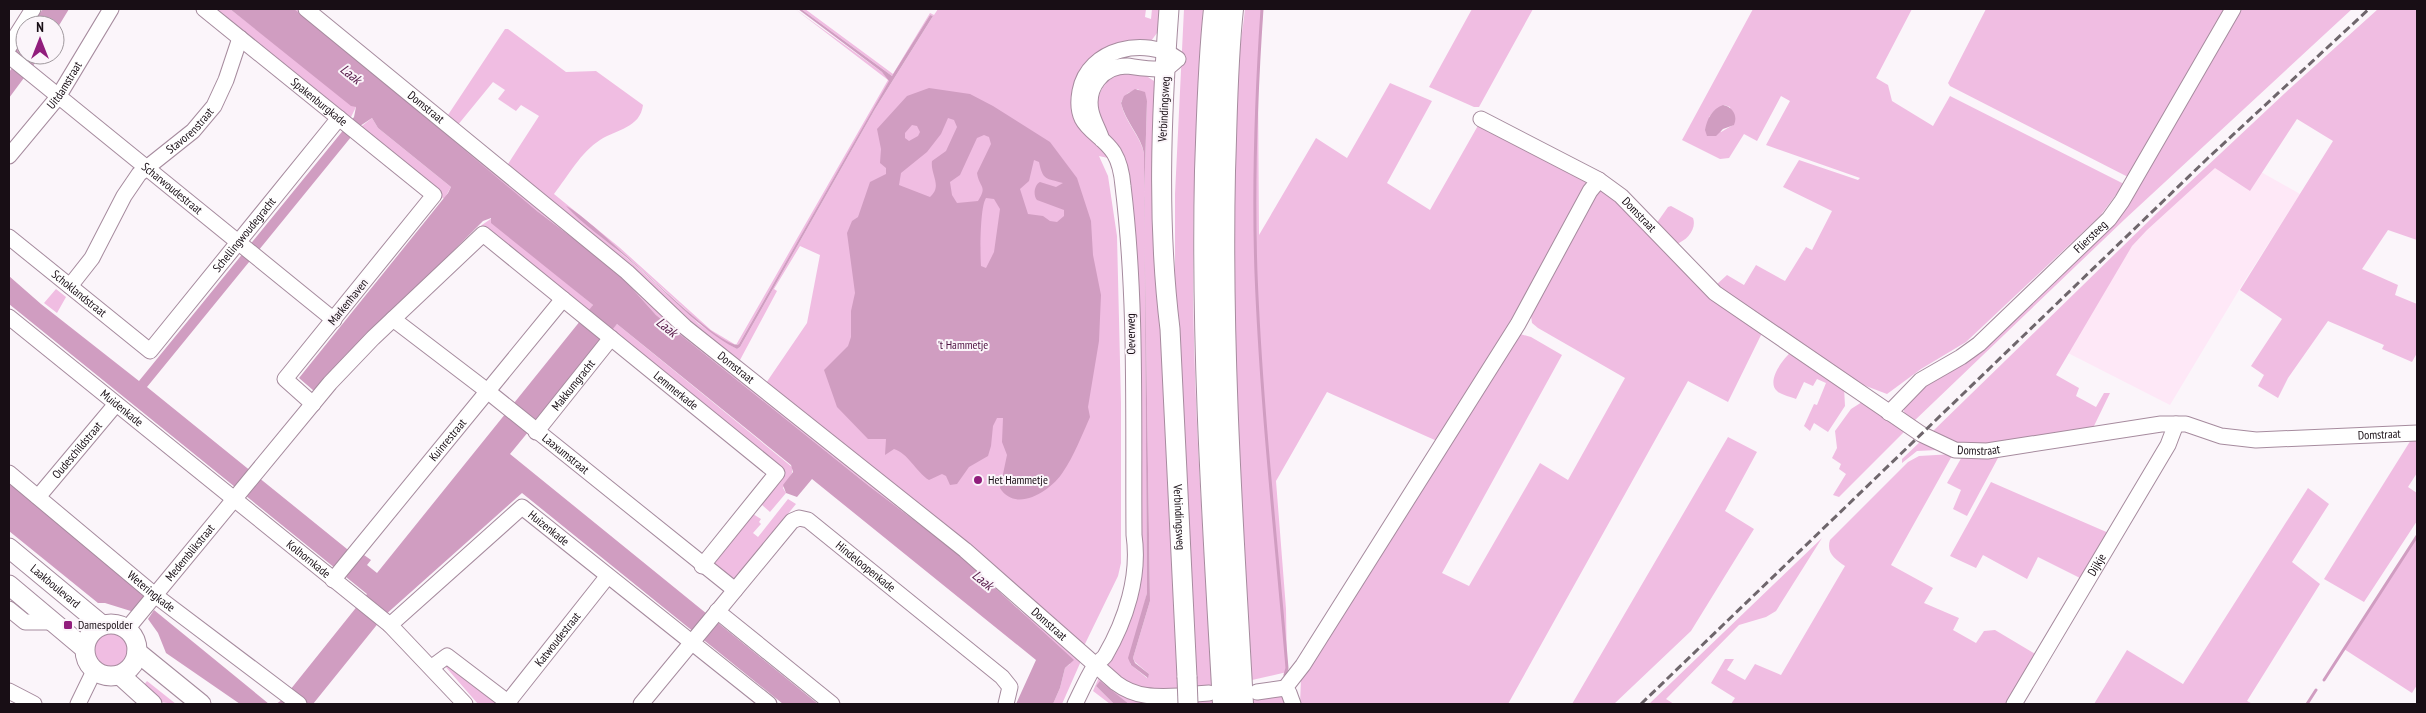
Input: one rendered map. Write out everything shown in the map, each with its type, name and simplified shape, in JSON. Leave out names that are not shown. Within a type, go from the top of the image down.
[{"type":"highway","points":[[1199,698],[1206,352],[1205,229],[1208,103],[1215,9]]},
{"type":"highway","points":[[1232,9],[1226,106],[1223,229],[1224,353],[1250,698]]},
{"type":"main road","name":"Verbindingsweg","points":[[1169,9],[1170,329],[1187,677],[1199,698]]},
{"type":"main road","name":"Verbindingsweg","points":[[1170,59],[1182,9]]},
{"type":"main road","name":"Laakboulevard","points":[[9,548],[102,625]]},
{"type":"main road","points":[[9,585],[84,648]]},
{"type":"main road","points":[[110,624],[127,630],[133,636],[137,652],[133,665],[120,675],[111,677],[94,671],[88,664],[84,648],[88,636],[102,625],[110,624]]},
{"type":"main road","points":[[137,652],[201,704]]},
{"type":"main road","points":[[120,675],[152,704]]},
{"type":"street","points":[[11,55],[33,9]]},
{"type":"street","name":"Uitdamstraat","points":[[9,156],[58,97],[111,9]]},
{"type":"street","name":"Spakenburgkade","points":[[204,9],[434,195]]},
{"type":"street","name":"Domstraat","points":[[306,9],[627,272],[685,327],[965,550],[1120,687],[1134,694],[1150,697],[1199,698]]},
{"type":"street","name":"Fliersteeg","points":[[1889,413],[1921,380],[1961,357],[1979,344],[2109,219],[2122,201],[2233,9]]},
{"type":"street","name":"Stavorenstraat","points":[[70,286],[98,247],[128,189],[146,168],[188,136],[208,114],[223,89],[240,38]]},
{"type":"street","name":"Oeverweg","points":[[1075,704],[1094,666],[1104,657],[1131,593],[1136,566],[1132,330],[1127,216],[1119,163],[1102,140],[1092,133],[1085,124],[1080,107],[1080,89],[1091,67],[1103,56],[1122,49],[1170,59]]},
{"type":"street","name":"Scharwoudestraat","points":[[11,55],[58,97],[334,320]]},
{"type":"street","name":"Domstraat","points":[[1481,119],[1599,180],[1622,196],[1715,293],[1889,413],[1933,442],[1948,449],[1966,452],[2007,449],[2143,426],[2176,424],[2186,424],[2221,436],[2256,440],[2417,433]]},
{"type":"street","name":"Schellingwoudegracht","points":[[150,351],[242,245],[342,121]]},
{"type":"street","points":[[1250,698],[1284,688],[1302,665],[1518,324],[1590,191],[1599,180]]},
{"type":"street","name":"Markenhaven","points":[[313,404],[286,379],[434,195]]},
{"type":"street","name":"Lemmerkade","points":[[393,320],[483,234],[777,473],[702,566]]},
{"type":"street","name":"Schoklandstraat","points":[[9,237],[150,351]]},
{"type":"street","name":"Kuinrestraat","points":[[335,577],[562,299]]},
{"type":"street","name":"Muidenkade","points":[[9,316],[116,404],[236,496]]},
{"type":"street","points":[[236,496],[313,404],[393,320]]},
{"type":"street","name":"Laaxumstraat","points":[[393,320],[486,390],[702,566],[735,590]]},
{"type":"street","name":"Makkumgracht","points":[[534,430],[611,338]]},
{"type":"street","name":"Oudeschildstraat","points":[[38,497],[116,404]]},
{"type":"street","name":"Dijkje","points":[[2014,704],[2168,445],[2176,424]]},
{"type":"street","name":"Weteringkade","points":[[9,473],[153,599],[299,704]]},
{"type":"street","name":"Kolhornkade","points":[[236,496],[335,577],[358,601],[386,622],[432,667],[465,704]]},
{"type":"street","name":"Medemblikstraat","points":[[127,630],[236,496]]},
{"type":"street","name":"Huizenkade","points":[[386,622],[522,507],[607,577],[704,626]]},
{"type":"street","name":"Hindeloopenkade","points":[[641,704],[792,521],[800,518],[808,520],[1002,677],[1010,687],[1006,704]]},
{"type":"street","name":"Katwoudestraat","points":[[509,703],[607,577]]},
{"type":"street","points":[[9,609],[26,622],[54,622]]},
{"type":"street","points":[[704,626],[769,704]]},
{"type":"street","points":[[704,626],[832,704]]},
{"type":"street","points":[[432,667],[447,656],[509,703]]},
{"type":"street","points":[[78,704],[94,671]]},
{"type":"street","points":[[1284,688],[1290,693],[1293,704]]},
{"type":"street","points":[[9,692],[34,704]]},
{"type":"shaded area","points":[[2215,166],[2261,172],[2300,194],[2242,285],[2170,405],[2068,353],[2134,241]]},
{"type":"green space","points":[[210,9],[230,9],[356,107],[349,121]]},
{"type":"green space","points":[[294,9],[300,9],[962,553],[1081,661],[1062,704],[1053,704],[1060,688],[1065,668],[1070,664],[1013,602],[955,551],[869,486],[656,315],[622,277],[606,263],[537,211]]},
{"type":"green space","points":[[795,9],[882,72],[889,78],[889,82],[739,344],[736,344],[888,80]]},
{"type":"green space","name":"'t Hammetje","points":[[801,9],[805,9],[893,74],[930,13],[934,15],[938,9],[1146,9],[1145,17],[1151,19],[1152,9],[1162,9],[1160,29],[1151,41],[1090,63],[1104,152],[1108,158],[1099,156],[1108,176],[1117,236],[1121,403],[1121,563],[1118,576],[1084,646],[764,386],[807,323],[820,255],[800,246],[774,289],[777,291],[740,360],[736,362],[509,168],[508,164],[539,116],[521,105],[516,111],[498,99],[505,90],[493,82],[457,126],[446,118],[505,29],[508,29],[566,72],[596,71],[643,105],[641,113],[633,123],[600,140],[587,151],[554,194],[619,247],[711,330],[735,344],[730,345],[737,349],[740,347],[875,109],[933,16],[930,15],[892,76]],"holes":[[[566,207],[611,242],[704,326],[727,343],[699,324],[635,265]]]},
{"type":"green space","points":[[1184,9],[1203,9],[1194,198],[1193,262],[1200,483],[1213,704],[1195,704],[1178,386],[1175,194]]},
{"type":"green space","points":[[1245,9],[1263,9],[1258,80],[1259,235],[1316,138],[1347,158],[1390,83],[1432,101],[1387,183],[1430,210],[1480,122],[1587,180],[1512,322],[1437,441],[1327,392],[1276,481],[1286,609],[1287,672],[1252,680],[1239,451],[1233,222],[1234,145],[1239,62]]},
{"type":"green space","points":[[1472,9],[1533,9],[1479,107],[1474,107],[1429,87]]},
{"type":"green space","points":[[1753,9],[1912,9],[1876,78],[1888,85],[1892,101],[1933,126],[1950,96],[2124,184],[2100,216],[1966,342],[1921,369],[1887,394],[1858,383],[1716,285],[1727,275],[1744,285],[1756,265],[1785,281],[1806,247],[1812,250],[1832,211],[1783,187],[1799,160],[1858,180],[1860,178],[1766,145],[1790,101],[1781,96],[1757,141],[1744,134],[1729,158],[1720,159],[1682,140]],"holes":[[[1724,105],[1730,107],[1733,125],[1721,132],[1709,117],[1714,111]]]},
{"type":"green space","points":[[1986,9],[2224,9],[2128,177],[1950,86],[1948,83]]},
{"type":"green space","points":[[2239,9],[2352,9],[2125,219],[1912,423],[1904,413],[1906,401],[2101,233]]},
{"type":"green space","points":[[2378,9],[2417,9],[2417,240],[2388,230],[2362,269],[2398,285],[2395,295],[2417,304],[2417,353],[2412,362],[2382,349],[2384,345],[2328,321],[2288,378],[2278,398],[2258,386],[2264,375],[2251,366],[2282,319],[2240,290],[2333,141],[2297,119],[2250,191],[2215,168],[2132,246],[2056,375],[2079,388],[2076,396],[2096,407],[2104,393],[2110,393],[2093,428],[2017,444],[1959,446],[1932,432],[2157,213]]},
{"type":"green space","points":[[1121,74],[1145,75],[1157,83],[1179,692],[1142,692],[1104,667],[1135,589],[1120,150],[1103,129],[1098,113],[1100,92],[1108,81]],"holes":[[[1138,89],[1147,101],[1144,192],[1144,153],[1125,115],[1121,102],[1128,93]],[[1145,241],[1150,601],[1133,658],[1149,674],[1147,678],[1130,664],[1147,593]]]},
{"type":"green space","points":[[372,118],[378,128],[451,187],[444,199],[358,129]]},
{"type":"green space","points":[[1597,189],[1603,190],[1763,331],[1728,402],[1688,381],[1508,704],[1300,704],[1301,679],[1520,334],[1531,337],[1562,355],[1442,573],[1469,586],[1540,463],[1568,480],[1625,378],[1538,328],[1532,323],[1531,316]]},
{"type":"green space","points":[[1671,206],[1693,218],[1694,222],[1690,234],[1676,244],[1656,224],[1668,207]]},
{"type":"green space","points":[[492,218],[492,221],[593,305],[587,315],[479,227]]},
{"type":"green space","points":[[56,289],[66,297],[57,313],[44,303]]},
{"type":"green space","points":[[617,324],[792,467],[792,473],[783,488],[786,493],[770,512],[761,504],[784,475],[609,332]]},
{"type":"green space","points":[[1791,352],[1844,387],[1845,406],[1828,432],[1814,423],[1810,431],[1804,426],[1814,404],[1817,405],[1826,383],[1817,379],[1813,386],[1804,382],[1796,399],[1781,394],[1774,387],[1774,376]]},
{"type":"green space","points":[[1862,402],[1907,429],[1839,497],[1833,495],[1846,474],[1839,469],[1841,464],[1832,458],[1837,448],[1835,431],[1851,409]]},
{"type":"green space","points":[[2414,435],[2417,435],[2417,473],[2408,487],[2417,493],[2417,521],[2364,602],[2324,579]]},
{"type":"green space","points":[[1728,437],[1757,452],[1725,511],[1754,529],[1691,631],[1614,704],[1572,704]]},
{"type":"green space","points":[[1922,440],[1937,450],[1917,451],[1902,463],[1902,459]]},
{"type":"green space","points":[[1953,454],[1891,565],[1933,588],[1924,603],[1959,618],[1953,630],[1976,643],[1984,631],[1995,630],[2037,655],[2007,704],[1731,704],[1735,698],[1711,683],[1725,659],[1734,659],[1727,670],[1745,680],[1755,664],[1781,675],[1845,566],[1830,552],[1830,540],[1908,462],[1919,456]]},
{"type":"green space","points":[[1963,455],[1997,456],[1998,458],[1967,516],[1953,509],[1961,490],[1947,483]]},
{"type":"green space","points":[[1991,482],[2111,534],[2082,579],[2038,557],[2027,579],[1983,555],[1976,568],[1950,556]]},
{"type":"green space","points":[[2308,488],[2329,504],[2292,562],[2320,584],[2247,701],[2253,704],[2094,704],[2127,650],[2183,684]]},
{"type":"green space","points":[[788,499],[796,504],[735,579],[732,580],[714,564],[753,514],[761,519],[759,522],[761,524],[753,533],[758,537]]},
{"type":"green space","points":[[2417,536],[2417,685],[2412,693],[2344,649]]},
{"type":"green space","points":[[1822,538],[1776,611],[1766,617],[1739,625],[1666,699],[1674,704],[1649,704]]},
{"type":"green space","points":[[110,629],[125,635],[131,650],[125,665],[110,671],[95,665],[89,650],[95,635]]},
{"type":"green space","points":[[447,662],[500,704],[478,704],[444,665]]},
{"type":"green space","points":[[1099,677],[1180,699],[1180,704],[1129,704],[1100,682],[1096,686],[1114,704],[1110,704],[1093,691]]},
{"type":"green space","points":[[147,681],[176,704],[159,702],[143,686]]},
{"type":"green space","points":[[1253,695],[1283,695],[1285,704],[1253,704]]},
{"type":"water","points":[[43,9],[69,9],[65,16],[38,15]]},
{"type":"water","name":"Laak","points":[[230,9],[294,9],[311,21],[537,211],[606,263],[622,277],[656,315],[869,486],[955,551],[1074,660],[1065,668],[1060,688],[1053,704],[1016,704],[1036,660],[812,479],[797,497],[786,493],[783,485],[793,472],[791,465],[617,324],[510,454],[818,704],[783,704],[522,493],[384,616],[313,704],[276,704],[282,700],[367,594],[9,304],[9,276],[41,304],[139,381],[354,117],[356,107],[351,106]],"holes":[[[372,118],[378,128],[451,187],[299,378],[314,391],[483,221],[491,218],[491,223],[593,305],[377,573],[367,565],[371,560],[364,555],[360,559],[347,549],[147,387],[360,126]]]},
{"type":"water","points":[[798,9],[801,9],[892,76],[930,15],[933,16],[875,109],[740,347],[737,349],[695,320],[633,263],[566,206],[603,234],[708,328],[728,341],[739,344],[889,81],[882,72]]},
{"type":"water","points":[[15,64],[34,65],[9,98],[9,72]]},
{"type":"water","points":[[929,88],[970,94],[993,106],[1050,142],[1077,178],[1091,221],[1093,255],[1101,295],[1099,341],[1088,407],[1090,417],[1074,452],[1058,479],[1042,492],[1024,499],[1015,499],[1007,496],[1000,488],[1007,455],[1002,442],[1003,418],[997,418],[993,426],[988,456],[969,467],[957,484],[950,485],[946,476],[942,474],[929,480],[899,451],[894,449],[885,455],[886,439],[868,439],[837,407],[824,370],[848,346],[851,337],[851,311],[855,293],[847,233],[852,221],[858,217],[870,182],[886,174],[886,168],[880,163],[881,149],[877,129],[907,96]],"holes":[[[948,118],[954,120],[957,127],[946,151],[932,161],[936,184],[934,193],[930,197],[899,185],[901,173],[927,152],[941,134]],[[912,125],[917,126],[920,132],[918,136],[909,141],[905,138],[905,133]],[[984,135],[989,137],[991,144],[977,173],[983,189],[978,201],[957,203],[952,195],[950,182],[960,175],[977,138]],[[1034,160],[1039,162],[1042,173],[1046,178],[1063,183],[1056,187],[1038,183],[1035,188],[1036,198],[1064,210],[1064,216],[1057,222],[1050,221],[1043,216],[1028,214],[1020,189],[1029,181]],[[986,198],[994,199],[1000,209],[994,252],[986,268],[981,266],[982,220]]]},
{"type":"water","points":[[1135,89],[1145,92],[1147,101],[1144,192],[1144,153],[1121,103],[1124,96]]},
{"type":"water","points":[[1723,105],[1734,112],[1734,125],[1723,129],[1716,136],[1707,136],[1705,130],[1709,118],[1716,109]]},
{"type":"water","points":[[1145,241],[1150,601],[1133,658],[1135,663],[1149,674],[1148,678],[1131,665],[1128,658],[1147,593]]},
{"type":"water","points":[[9,481],[148,594],[134,612],[105,603],[98,603],[9,531]]},
{"type":"water","points":[[154,610],[269,704],[240,704],[166,653],[158,633],[148,619]]},
{"type":"water","points":[[1100,681],[1129,704],[1114,704],[1096,686]]},
{"type":"waterway","points":[[1262,9],[1256,141],[1256,273],[1265,421],[1287,668],[1285,675]]},
{"type":"waterway","points":[[2324,680],[2417,536]]},
{"type":"waterway","points":[[2307,704],[2316,690]]},
{"type":"railway","points":[[1641,704],[2208,158],[2369,9]]},
{"type":"place","name":"Het Hammetje","points":[[978,480]]},
{"type":"place","name":"Damespolder","points":[[68,625]]}]
